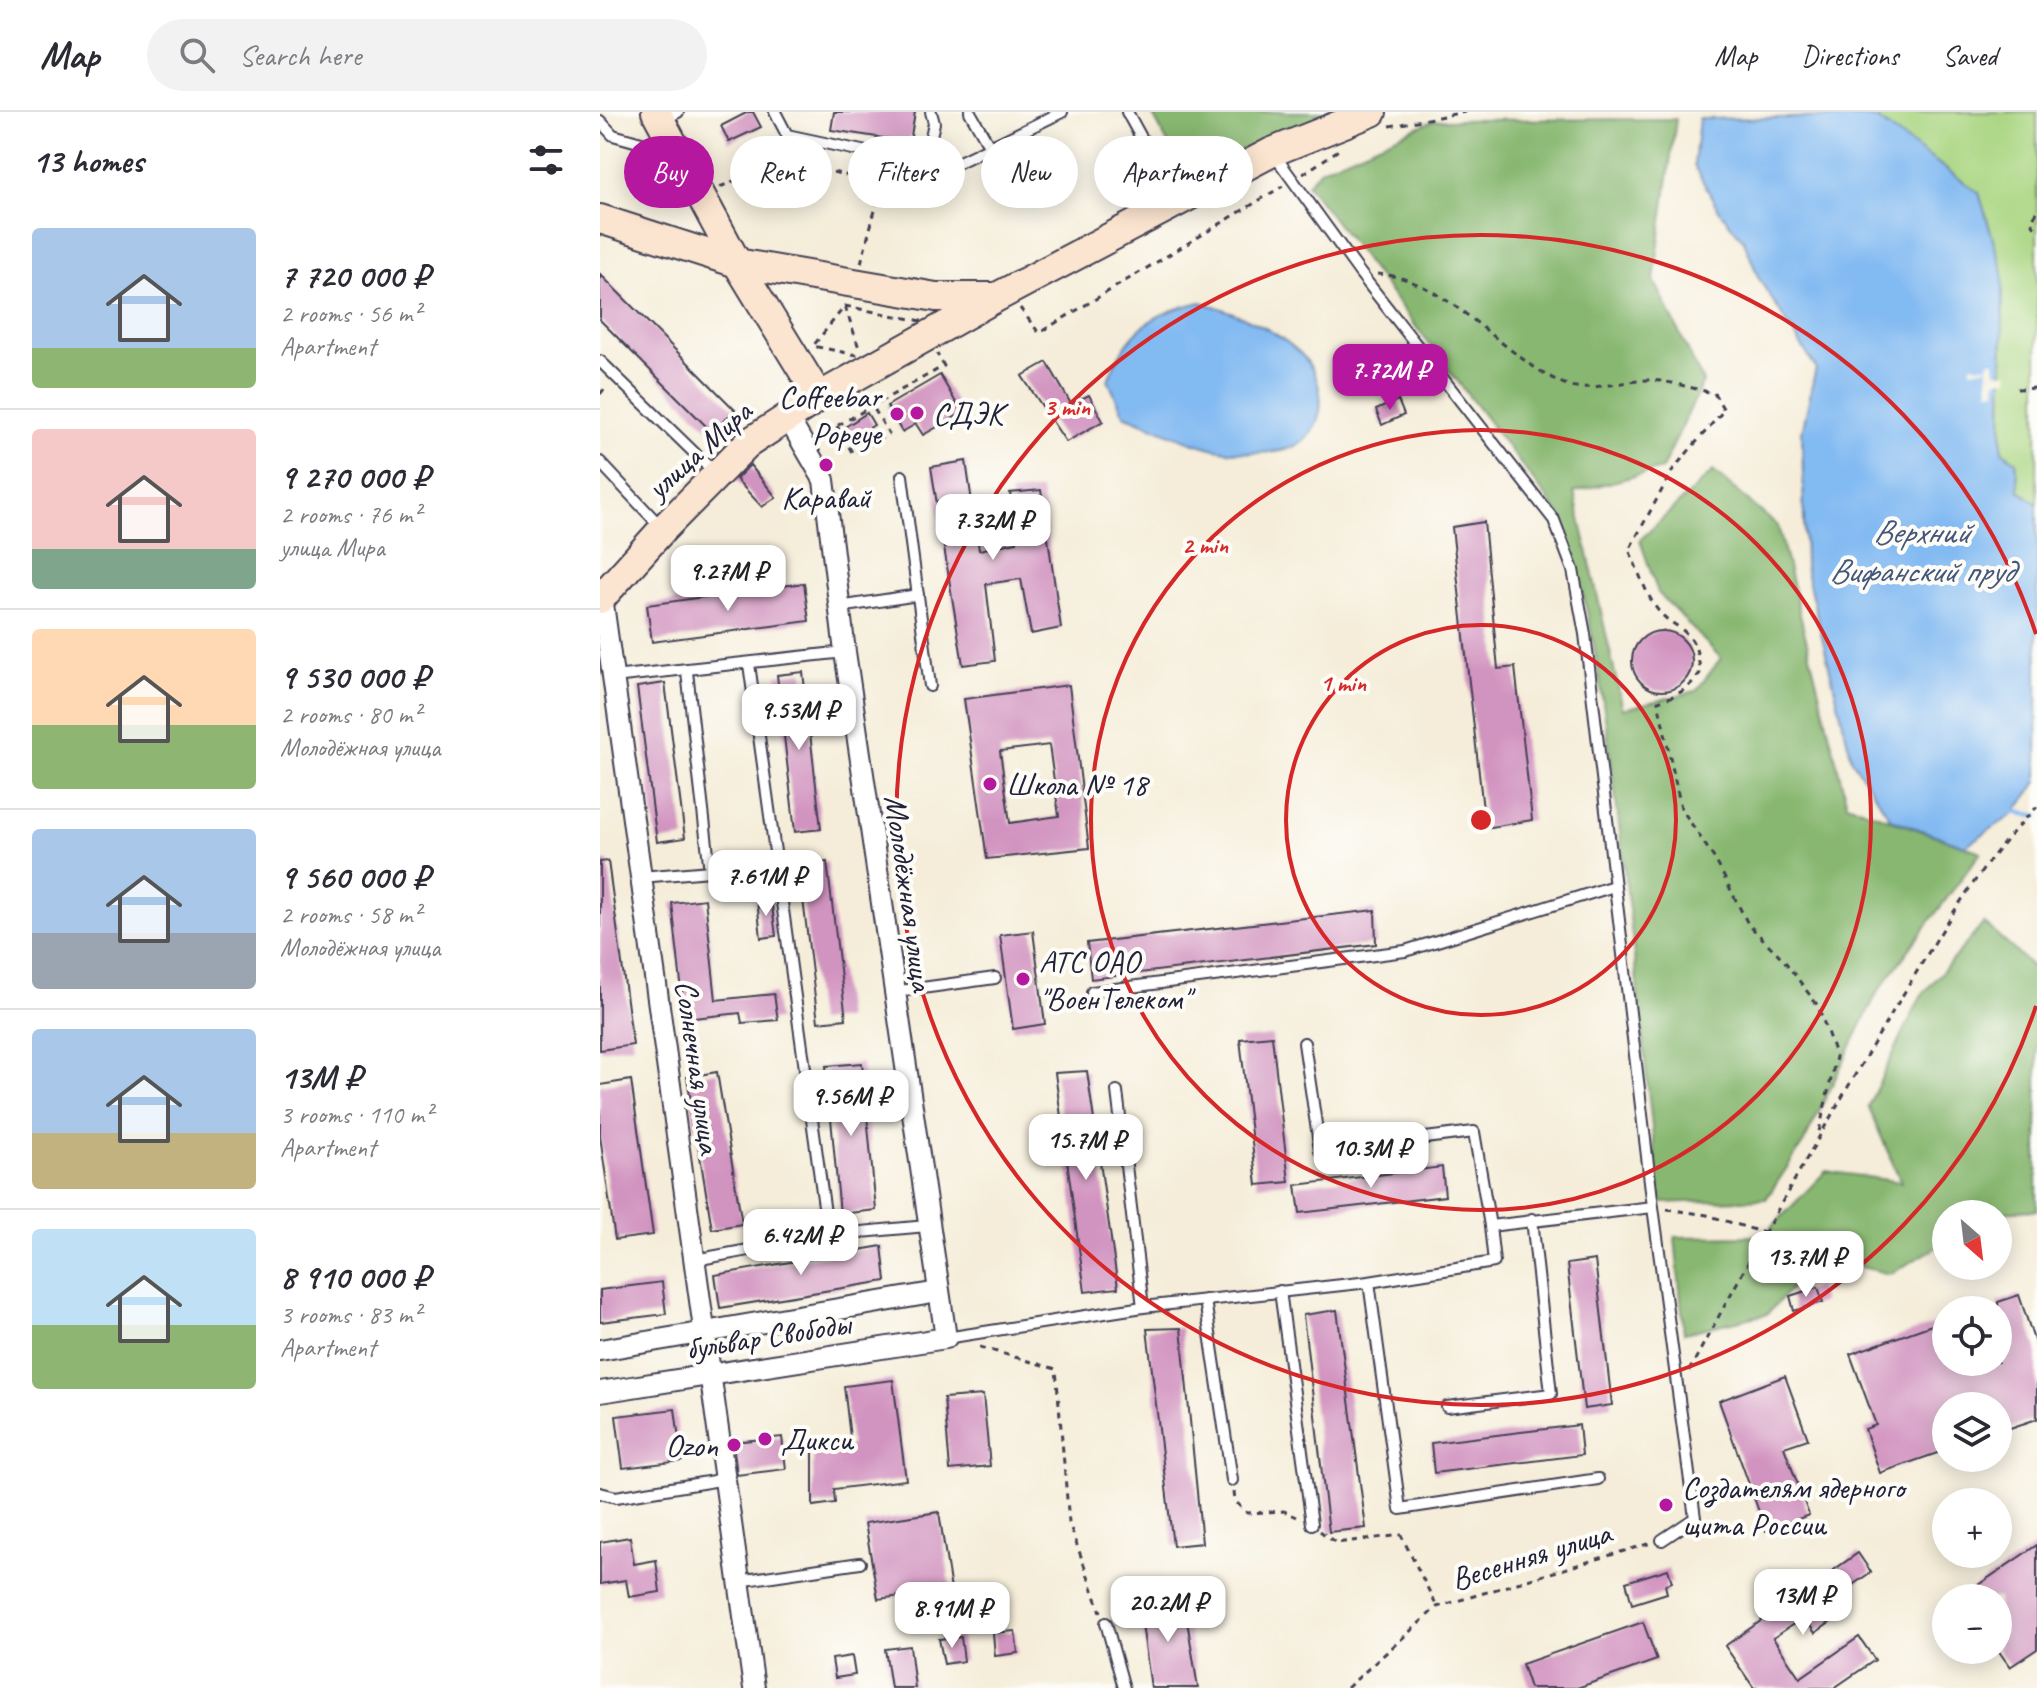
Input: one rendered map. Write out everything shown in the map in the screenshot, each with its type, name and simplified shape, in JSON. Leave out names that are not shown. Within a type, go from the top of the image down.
[{"type":"main road","points":[[665,115],[672,136]]},
{"type":"main road","name":"улица Мира","points":[[1253,162],[1272,152],[1376,120]]},
{"type":"main road","points":[[708,208],[737,263],[819,397]]},
{"type":"main road","name":"улица Мира","points":[[601,598],[663,529],[747,444],[819,397],[1007,300],[1164,208]]},
{"type":"main road","points":[[600,219],[850,296],[1007,300]]},
{"type":"street","name":"Молодёжная улица","points":[[788,418],[824,480],[893,992],[946,1338]]},
{"type":"street","name":"Солнечная улица","points":[[601,598],[754,1688]]},
{"type":"street","name":"бульвар Свободы","points":[[600,1350],[706,1335],[938,1292]]},
{"type":"street","name":"бульвар Свободы","points":[[600,1392],[946,1338]]},
{"type":"lane","points":[[775,112],[787,135],[848,148]]},
{"type":"lane","points":[[931,112],[934,123],[931,136]]},
{"type":"lane","points":[[970,112],[984,136]]},
{"type":"lane","points":[[1013,136],[1062,112]]},
{"type":"lane","points":[[1127,112],[1140,136]]},
{"type":"lane","points":[[600,121],[613,135],[624,138]]},
{"type":"lane","points":[[1272,152],[1360,273],[1554,520],[1573,570],[1585,634],[1676,1395],[1695,1518],[1662,1540]]},
{"type":"lane","points":[[600,361],[716,474]]},
{"type":"lane","points":[[600,462],[663,529]]},
{"type":"lane","points":[[902,476],[930,686]]},
{"type":"lane","points":[[839,607],[918,595]]},
{"type":"lane","points":[[613,677],[687,672],[845,652]]},
{"type":"lane","points":[[749,664],[828,1235]]},
{"type":"lane","points":[[641,877],[710,871],[687,672]]},
{"type":"lane","points":[[1092,992],[1405,951],[1614,886]]},
{"type":"lane","points":[[893,992],[995,978]]},
{"type":"lane","points":[[946,1338],[1143,1307],[1369,1282],[1494,1262],[1474,1132],[1320,1151],[1304,1043]]},
{"type":"lane","points":[[1117,1091],[1143,1307]]},
{"type":"lane","points":[[1490,1226],[1653,1207]]},
{"type":"lane","points":[[1447,1407],[1551,1394],[1532,1219]]},
{"type":"lane","points":[[695,1260],[828,1235],[927,1226]]},
{"type":"lane","points":[[1369,1282],[1400,1509],[1598,1479]]},
{"type":"lane","points":[[1280,1291],[1312,1524]]},
{"type":"lane","points":[[1205,1300],[1232,1480]]},
{"type":"lane","points":[[600,1493],[616,1497],[726,1479]]},
{"type":"lane","points":[[739,1581],[860,1563]]},
{"type":"lane","points":[[1106,1623],[1124,1688]]},
{"type":"path","points":[[1376,120],[1465,112]]},
{"type":"path","points":[[1007,300],[1039,333],[1343,148]]},
{"type":"path","points":[[720,187],[782,160],[848,176]]},
{"type":"path","points":[[850,296],[937,324],[862,356],[813,346],[850,296],[876,208]]},
{"type":"path","points":[[2037,212],[2031,221],[2037,230]]},
{"type":"path","points":[[1360,273],[1389,274],[1448,300],[1532,366],[1570,387],[1651,380],[1714,393],[1724,410],[1674,468],[1629,550],[1654,606],[1685,630],[1699,651],[1700,673],[1691,685],[1678,696],[1658,701],[1681,808],[1716,861],[1748,924],[1783,959],[1818,1006],[1836,1057],[1818,1136]]},
{"type":"path","points":[[850,296],[862,356]]},
{"type":"path","points":[[804,445],[944,366],[935,351]]},
{"type":"path","points":[[2017,389],[2037,388]]},
{"type":"path","points":[[837,426],[853,454],[889,434],[873,406]]},
{"type":"path","points":[[1676,1395],[1818,1136],[1921,965],[2009,835],[2037,807]]},
{"type":"path","points":[[1653,1207],[1707,1215],[1764,1233]]},
{"type":"path","points":[[946,1338],[1056,1369],[1069,1523],[1106,1623]]},
{"type":"path","points":[[1232,1480],[1235,1501],[1247,1513],[1284,1511],[1312,1524],[1336,1543],[1401,1535],[1437,1607]]},
{"type":"path","name":"Весенняя улица","points":[[1347,1688],[1437,1607],[1662,1540]]},
{"type":"green space","points":[[1151,112],[1360,112],[1253,146],[1253,136],[1164,136]]},
{"type":"green space","points":[[1881,112],[2037,112],[2037,504],[2019,490],[2016,461],[2002,451],[2003,272],[1979,193],[1878,120]]},
{"type":"green space","points":[[1676,119],[1654,280],[1703,382],[1662,469],[1574,492],[1623,709],[1696,691],[1721,658],[1658,593],[1640,540],[1713,471],[1778,526],[1847,804],[1981,852],[1877,993],[1804,1142],[1766,1199],[1660,1203],[1628,895],[1601,687],[1580,582],[1559,514],[1307,184],[1321,169],[1434,120]]},
{"type":"green space","points":[[1984,923],[2037,971],[2037,1210],[2012,1211],[2012,1200],[1932,1200],[1932,1250],[1890,1274],[1820,1257],[1767,1314],[1684,1333],[1675,1237],[1763,1236],[1826,1171],[1901,1182],[1868,1106],[1921,996]]},
{"type":"water","name":"Верхний Вифанский пруд","points":[[1864,117],[1878,120],[1979,193],[2003,272],[2002,451],[2016,461],[2019,490],[2037,504],[2037,782],[2014,814],[1965,846],[1891,819],[1852,760],[1805,567],[1802,432],[1816,368],[1759,279],[1744,241],[1718,209],[1694,165],[1699,119]]},
{"type":"water","points":[[1201,302],[1265,328],[1288,343],[1308,362],[1319,387],[1319,414],[1307,437],[1295,446],[1262,453],[1216,449],[1124,415],[1108,380],[1123,349],[1142,327],[1154,319]]},
{"type":"pier","points":[[1989,361],[1995,361],[1996,372],[2009,372],[2009,379],[1996,380],[1996,390],[1989,391],[1988,367],[1971,370],[1971,365],[1988,366]]},
{"type":"building","points":[[753,112],[761,127],[742,136],[730,136],[729,142],[721,126]]},
{"type":"building","points":[[834,112],[915,112],[911,136],[870,136],[831,130]]},
{"type":"building","points":[[600,274],[735,410],[712,432],[600,320]]},
{"type":"building","points":[[1047,362],[1071,404],[1089,395],[1103,421],[1066,442],[1022,376]]},
{"type":"building","points":[[940,375],[962,413],[923,435],[916,424],[902,432],[887,406]]},
{"type":"building","points":[[1398,400],[1404,415],[1382,425],[1376,410]]},
{"type":"building","points":[[867,413],[874,425],[852,439],[845,427]]},
{"type":"building","points":[[966,461],[979,550],[1017,542],[1010,493],[1041,490],[1061,628],[1031,634],[1021,579],[986,584],[995,661],[963,665],[931,467]]},
{"type":"building","points":[[750,465],[776,497],[762,507],[736,479]]},
{"type":"building","points":[[1484,522],[1498,669],[1515,667],[1532,820],[1485,828],[1452,527]]},
{"type":"building","points":[[804,583],[809,621],[652,642],[647,605]]},
{"type":"building","points":[[1662,631],[1674,633],[1683,640],[1690,649],[1690,673],[1683,682],[1674,689],[1662,691],[1650,689],[1641,682],[1634,673],[1632,661],[1634,649],[1641,640],[1650,633]]},
{"type":"building","points":[[803,672],[821,829],[795,832],[777,675]]},
{"type":"building","points":[[665,683],[685,838],[657,842],[637,687]]},
{"type":"building","name":"Школа № 18","points":[[1069,685],[1089,848],[987,859],[964,699]],"holes":[[[1049,745],[1059,816],[1010,823],[1000,751]]]},
{"type":"building","points":[[608,861],[633,1045],[600,1050],[600,862]]},
{"type":"building","points":[[827,862],[846,1019],[818,1022],[799,866]]},
{"type":"building","points":[[771,898],[776,936],[761,938],[757,900]]},
{"type":"building","points":[[705,899],[716,1000],[774,994],[778,1020],[742,1023],[740,1013],[685,1019],[672,903]]},
{"type":"building","points":[[1375,910],[1376,944],[1091,979],[1087,943]]},
{"type":"building","name":"АТС ОАО \"ВоенТелеком\"","points":[[1033,931],[1045,1024],[1013,1029],[1000,935]]},
{"type":"building","points":[[1272,1036],[1289,1182],[1257,1185],[1240,1039]]},
{"type":"building","points":[[862,1063],[876,1210],[840,1214],[826,1066]]},
{"type":"building","points":[[1087,1071],[1118,1288],[1085,1292],[1055,1073]]},
{"type":"building","points":[[717,1072],[742,1224],[712,1229],[687,1077]]},
{"type":"building","points":[[631,1080],[653,1235],[615,1240],[600,1136],[600,1085]]},
{"type":"building","points":[[1442,1167],[1445,1196],[1300,1213],[1296,1185]]},
{"type":"building","points":[[882,1246],[886,1281],[720,1308],[715,1275]]},
{"type":"building","points":[[1595,1260],[1612,1405],[1584,1409],[1567,1264]]},
{"type":"building","points":[[662,1282],[666,1314],[600,1322],[600,1290]]},
{"type":"building","points":[[1818,1287],[1823,1302],[1794,1311],[1790,1296]]},
{"type":"building","points":[[2019,1295],[2037,1349],[2037,1419],[2012,1427],[2012,1392],[1932,1392],[1932,1455],[1880,1473],[1865,1429],[1876,1425],[1850,1354],[1932,1325],[1932,1376],[2012,1376],[2012,1297]]},
{"type":"building","points":[[1337,1310],[1366,1528],[1329,1532],[1303,1315]]},
{"type":"building","points":[[1181,1328],[1202,1543],[1173,1546],[1147,1329]]},
{"type":"building","points":[[1785,1376],[1808,1439],[1784,1447],[1809,1515],[1766,1531],[1719,1401]]},
{"type":"building","points":[[893,1380],[906,1480],[834,1489],[835,1503],[813,1506],[813,1450],[851,1446],[844,1386]]},
{"type":"building","points":[[983,1395],[990,1466],[950,1470],[944,1398]]},
{"type":"building","points":[[675,1409],[682,1461],[623,1468],[616,1416]]},
{"type":"building","points":[[1579,1425],[1582,1455],[1434,1473],[1431,1443]]},
{"type":"building","points":[[782,1437],[786,1469],[737,1475],[733,1442]]},
{"type":"building","points":[[939,1512],[951,1590],[878,1599],[865,1523]]},
{"type":"building","points":[[630,1537],[634,1564],[656,1560],[660,1592],[629,1597],[626,1580],[600,1584],[600,1542]]},
{"type":"building","points":[[2037,1545],[2037,1649],[2010,1667],[2012,1584],[1980,1584],[2003,1568],[2012,1568],[2012,1562]]},
{"type":"building","points":[[1858,1553],[1871,1572],[1834,1598],[1844,1613],[1815,1633],[1804,1617],[1773,1638],[1800,1678],[1859,1637],[1875,1660],[1834,1688],[1754,1688],[1725,1646]]},
{"type":"building","points":[[1668,1569],[1672,1582],[1665,1585],[1667,1593],[1632,1604],[1626,1582]]},
{"type":"building","points":[[1183,1596],[1198,1688],[1151,1688],[1139,1602]]},
{"type":"building","points":[[1643,1622],[1657,1660],[1577,1688],[1530,1688],[1522,1664]]},
{"type":"building","points":[[1015,1631],[1018,1653],[995,1656],[993,1633]]},
{"type":"building","points":[[961,1637],[964,1661],[944,1664],[939,1639]]},
{"type":"building","points":[[910,1646],[915,1688],[891,1688],[885,1649]]},
{"type":"building","points":[[852,1656],[855,1675],[835,1678],[832,1659]]},
{"type":"waterway","points":[[2010,811],[2037,816]]},
{"type":"place","name":"СДЭК","points":[[917,413]]},
{"type":"place","name":"Coffeebar Popeye","points":[[897,414]]},
{"type":"place","name":"Каравай","points":[[826,465]]},
{"type":"place","name":"Школа № 18","points":[[990,784]]},
{"type":"place","name":"АТС ОАО \"ВоенТелеком\"","points":[[1023,979]]},
{"type":"place","name":"Дикси","points":[[765,1439]]},
{"type":"place","name":"Ozon","points":[[734,1445]]},
{"type":"place","name":"Создателям ядерного щита России","points":[[1666,1505]]}]
